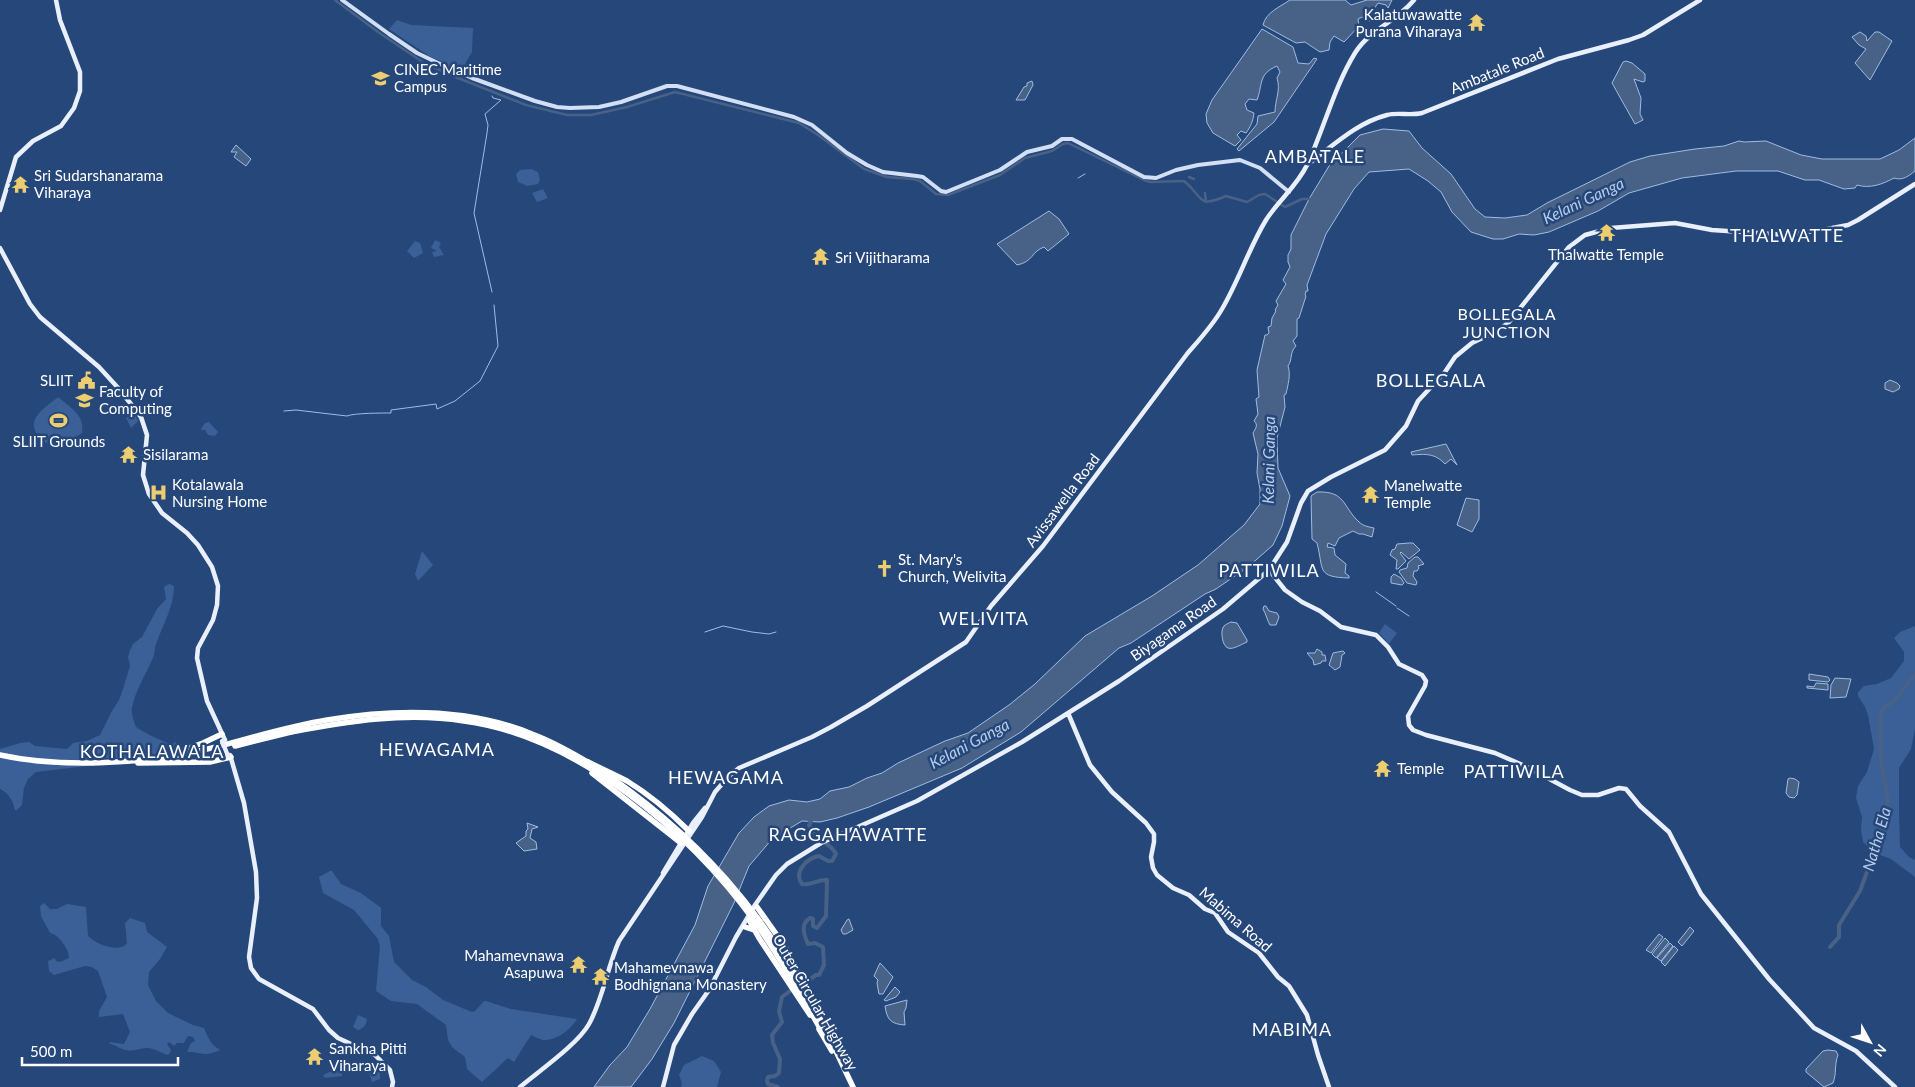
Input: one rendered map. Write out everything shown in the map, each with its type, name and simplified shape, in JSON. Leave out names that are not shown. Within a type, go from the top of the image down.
[{"type":"highway","name":"Outer Circular Highway","points":[[98,763],[148,759],[196,751],[354,716],[404,713],[442,714],[472,718],[532,733],[588,762],[620,782],[661,814],[706,856],[730,882],[789,962],[851,1087]]},
{"type":"highway","name":"Outer Circular Highway","points":[[0,756],[50,761],[136,763],[197,755],[291,730],[373,719],[442,718],[478,723],[514,732],[546,745],[577,761],[624,792],[665,825],[702,860],[726,886],[775,952],[824,1031]]},
{"type":"highway","points":[[114,761],[188,749],[222,737]]},
{"type":"highway","points":[[136,763],[210,762],[229,757]]},
{"type":"highway","points":[[577,761],[680,843]]},
{"type":"highway","points":[[588,762],[627,782],[649,796],[689,831]]},
{"type":"highway","points":[[757,907],[768,921],[801,975],[824,1031]]},
{"type":"highway","points":[[749,920],[824,1031]]},
{"type":"highway","points":[[745,927],[754,930]]},
{"type":"main road","points":[[0,210],[16,158],[32,141],[61,126],[74,108],[80,91],[80,72],[60,20],[56,0]]},
{"type":"main road","points":[[342,0],[417,53],[466,76],[536,101],[557,107],[585,109],[621,102],[667,86],[677,86],[794,117],[812,125],[867,165],[882,172],[917,176],[941,191],[946,192],[1000,170],[1022,154],[1052,146],[1067,138],[1144,177],[1156,178],[1176,170],[1198,165],[1240,160],[1260,168],[1289,192],[1306,165],[1356,52],[1366,40],[1402,13],[1414,0]]},
{"type":"main road","name":"Ambatale Road","points":[[1306,165],[1346,135],[1379,118],[1394,114],[1411,115],[1422,113],[1558,59],[1629,40],[1648,32],[1700,0]]},
{"type":"main road","name":"Biyagama Road","points":[[663,1087],[674,1045],[708,990],[755,905],[776,875],[794,858],[821,843],[925,797],[1022,742],[1119,681],[1229,604],[1269,570],[1287,542],[1301,503],[1308,491],[1331,477],[1385,450],[1406,426],[1418,401],[1445,372],[1455,358],[1473,343],[1499,330],[1509,322],[1569,247],[1585,235],[1612,228],[1675,223],[1712,230],[1795,234],[1848,225],[1886,204],[1915,184]]},
{"type":"main road","name":"Avissawella Road","points":[[520,1087],[583,1034],[592,1017],[611,958],[619,941],[702,818],[718,787],[736,770],[812,738],[867,706],[969,639],[991,606],[1043,546],[1151,405],[1187,354],[1212,325],[1225,304],[1261,229],[1289,192]]},
{"type":"main road","points":[[0,248],[30,304],[40,318],[95,364],[138,412],[146,429],[143,468],[149,494],[162,513],[187,533],[198,545],[212,567],[218,586],[218,606],[213,620],[200,642],[197,658],[208,701],[229,757],[245,811],[258,898],[249,957],[252,971],[259,979],[314,1009],[328,1030],[338,1038],[375,1055],[390,1070],[393,1082],[392,1087]]},
{"type":"main road","points":[[1269,570],[1285,590],[1293,596],[1320,611],[1341,627],[1376,635],[1388,647],[1399,664],[1422,675],[1426,680],[1425,686],[1408,716],[1408,724],[1413,730],[1495,753],[1525,766],[1574,792],[1594,796],[1622,788],[1628,791],[1636,802],[1669,832],[1701,894],[1758,968],[1814,1028],[1863,1056],[1895,1087]]},
{"type":"main road","name":"Mabima Road","points":[[1068,713],[1090,765],[1112,792],[1146,823],[1154,834],[1151,857],[1153,868],[1157,875],[1173,888],[1186,893],[1214,913],[1228,932],[1258,953],[1288,986],[1307,1015],[1329,1087]]},
{"type":"main road","name":"Avissawella Road","points":[[662,876],[680,843],[700,813],[707,806]]},
{"type":"main road","name":"Biyagama Road","points":[[731,947],[770,884]]},
{"type":"shaded area","points":[[397,20],[411,25],[473,28],[472,52],[466,62],[465,72],[429,56],[389,29]]},
{"type":"shaded area","points":[[531,169],[538,172],[540,180],[538,184],[527,186],[518,182],[516,174],[520,170]]},
{"type":"shaded area","points":[[543,189],[548,198],[537,202],[532,193]]},
{"type":"shaded area","points":[[435,240],[441,243],[439,247],[444,255],[434,257],[432,252],[437,251],[431,248]]},
{"type":"shaded area","points":[[415,241],[420,243],[423,253],[414,258],[407,251]]},
{"type":"shaded area","name":"SLIIT Grounds","points":[[58,397],[76,412],[81,421],[82,433],[72,439],[54,444],[44,441],[38,435],[34,429],[34,423],[41,412]]},
{"type":"shaded area","points":[[134,413],[138,421],[131,428],[126,418]]},
{"type":"shaded area","points":[[209,422],[218,432],[215,436],[208,435],[205,430],[201,429],[205,423]]},
{"type":"shaded area","points":[[422,551],[433,565],[418,581],[415,574]]},
{"type":"shaded area","points":[[169,584],[174,586],[170,608],[156,644],[154,656],[136,695],[132,713],[136,727],[171,745],[175,742],[182,746],[184,750],[155,758],[98,758],[87,766],[36,772],[28,779],[24,788],[22,805],[15,810],[10,798],[0,789],[0,749],[29,742],[35,746],[67,749],[73,743],[87,741],[100,735],[119,700],[124,686],[130,666],[128,657],[130,650],[133,644],[142,637],[157,609],[166,599],[164,587]]},
{"type":"shaded area","points":[[1385,624],[1397,633],[1389,644],[1379,633]]},
{"type":"shaded area","points":[[1915,626],[1915,729],[1911,749],[1899,768],[1899,810],[1900,847],[1909,857],[1915,860],[1915,877],[1891,859],[1875,853],[1863,842],[1861,830],[1862,817],[1856,798],[1858,786],[1867,772],[1874,749],[1868,715],[1858,696],[1858,692],[1864,686],[1877,684],[1891,678],[1904,661],[1904,652],[1894,638],[1900,632]]},
{"type":"shaded area","points":[[332,871],[341,884],[361,893],[381,908],[381,926],[389,936],[394,962],[412,980],[426,987],[443,1000],[472,1012],[486,1001],[511,1009],[577,1019],[571,1027],[553,1039],[543,1040],[531,1035],[514,1062],[508,1058],[482,1082],[467,1069],[465,1057],[452,1047],[448,1040],[446,1025],[417,1004],[391,1001],[376,991],[380,946],[378,939],[354,910],[323,893],[319,877]]},
{"type":"shaded area","points":[[44,903],[50,909],[57,909],[67,904],[86,907],[88,936],[96,942],[113,948],[119,948],[127,943],[125,923],[130,918],[145,923],[147,932],[167,947],[149,972],[148,985],[156,1001],[168,1013],[204,1028],[210,1041],[220,1050],[206,1054],[187,1052],[191,1043],[195,1041],[193,1037],[188,1036],[184,1043],[177,1043],[174,1046],[169,1042],[167,1044],[171,1050],[167,1055],[150,1048],[129,1050],[110,1044],[109,1042],[124,1044],[130,1032],[123,1014],[99,1017],[99,1011],[107,997],[98,971],[92,967],[85,966],[54,975],[49,971],[48,961],[55,958],[56,961],[60,962],[69,958],[63,943],[57,936],[50,933],[41,916],[40,906]]},
{"type":"shaded area","points":[[358,1015],[367,1019],[362,1029],[358,1030],[353,1027]]},
{"type":"shaded area","points":[[702,1056],[714,1061],[721,1072],[717,1087],[681,1087],[682,1083],[679,1075],[684,1065]]},
{"type":"shaded area","points":[[339,1063],[342,1066],[342,1076],[325,1078],[323,1075],[334,1070]]},
{"type":"shaded area","points":[[375,1067],[380,1072],[380,1079],[372,1082],[368,1069]]},
{"type":"water","points":[[1290,0],[1345,0],[1351,5],[1367,0],[1392,0],[1388,8],[1386,5],[1378,3],[1372,12],[1377,19],[1369,21],[1362,17],[1358,19],[1359,26],[1344,42],[1334,36],[1330,42],[1329,50],[1320,52],[1305,42],[1296,43],[1263,25],[1270,13]]},
{"type":"water","points":[[1262,29],[1293,47],[1298,63],[1309,64],[1314,58],[1317,59],[1274,122],[1239,151],[1237,149],[1257,124],[1258,116],[1275,112],[1278,87],[1277,78],[1280,72],[1277,66],[1264,76],[1257,100],[1249,99],[1245,104],[1247,110],[1254,113],[1253,119],[1246,133],[1241,131],[1237,135],[1241,140],[1235,146],[1213,133],[1207,123],[1206,114],[1212,100]]},
{"type":"water","points":[[1860,32],[1866,36],[1867,41],[1875,32],[1879,32],[1892,41],[1870,80],[1855,63],[1866,49],[1859,45],[1852,37]]},
{"type":"water","points":[[1623,62],[1632,63],[1645,74],[1645,81],[1643,82],[1634,79],[1641,98],[1640,114],[1643,120],[1635,124],[1612,83]]},
{"type":"water","points":[[1032,81],[1033,85],[1025,100],[1016,100],[1024,87],[1027,86],[1027,83]]},
{"type":"water","name":"Kelani Ganga","points":[[1383,129],[1409,131],[1422,148],[1451,174],[1475,209],[1485,217],[1505,218],[1527,215],[1547,203],[1630,162],[1650,156],[1724,146],[1739,141],[1766,141],[1801,155],[1822,159],[1880,159],[1899,150],[1915,138],[1915,171],[1905,178],[1894,178],[1876,185],[1857,185],[1855,188],[1844,189],[1819,180],[1805,180],[1778,171],[1736,171],[1682,178],[1629,193],[1598,211],[1549,232],[1534,235],[1519,234],[1503,239],[1493,239],[1471,232],[1452,212],[1441,192],[1409,169],[1369,172],[1354,189],[1326,234],[1307,285],[1308,291],[1306,291],[1299,318],[1297,319],[1297,336],[1293,341],[1296,346],[1292,351],[1288,366],[1289,376],[1286,394],[1284,395],[1285,407],[1277,438],[1278,468],[1290,496],[1282,526],[1273,545],[1248,567],[1216,589],[1205,594],[1131,643],[1119,648],[1021,732],[962,768],[869,807],[837,818],[820,822],[802,821],[772,839],[749,866],[734,903],[674,1023],[652,1059],[631,1087],[594,1087],[610,1065],[627,1047],[650,1009],[695,925],[708,886],[739,833],[754,817],[769,806],[789,800],[807,802],[820,799],[830,791],[849,787],[882,773],[898,763],[945,741],[968,733],[1009,705],[1035,684],[1085,636],[1152,596],[1198,565],[1244,525],[1260,504],[1257,473],[1258,454],[1253,433],[1256,428],[1254,421],[1258,414],[1256,399],[1259,397],[1257,370],[1265,335],[1269,333],[1268,327],[1271,326],[1272,318],[1278,305],[1276,301],[1286,284],[1283,280],[1290,267],[1288,255],[1291,249],[1291,235],[1309,199],[1329,166],[1360,135]]},
{"type":"water","points":[[236,145],[251,159],[246,166],[234,157],[237,152],[231,152]]},
{"type":"water","points":[[1049,211],[1059,219],[1069,234],[1048,251],[1044,247],[1022,264],[1017,265],[997,244]]},
{"type":"water","points":[[1890,380],[1900,386],[1899,389],[1893,392],[1885,389],[1885,383]]},
{"type":"water","points":[[1446,444],[1457,465],[1451,459],[1445,464],[1434,456],[1412,455],[1411,452]]},
{"type":"water","points":[[1317,492],[1326,492],[1339,497],[1359,522],[1374,528],[1372,537],[1353,531],[1339,538],[1335,546],[1328,543],[1327,547],[1334,548],[1335,555],[1346,564],[1345,573],[1349,578],[1331,576],[1323,570],[1317,543],[1312,539],[1311,496]]},
{"type":"water","points":[[1466,498],[1479,500],[1479,519],[1472,532],[1457,525]]},
{"type":"water","points":[[1413,543],[1420,550],[1409,559],[1401,552],[1406,561],[1396,569],[1397,560],[1390,555],[1392,550],[1395,549],[1397,544]]},
{"type":"water","points":[[1415,557],[1418,557],[1424,564],[1418,566],[1417,571],[1414,571],[1413,576],[1417,582],[1416,585],[1407,583],[1399,572],[1407,568],[1408,563]]},
{"type":"water","points":[[1394,574],[1401,578],[1404,583],[1402,585],[1391,583],[1391,577]]},
{"type":"water","points":[[1264,606],[1269,611],[1277,613],[1279,617],[1276,625],[1270,625],[1263,609]]},
{"type":"water","points":[[1231,622],[1237,623],[1247,640],[1247,642],[1235,648],[1226,647],[1223,641],[1223,628]]},
{"type":"water","points":[[1317,649],[1322,652],[1322,655],[1325,655],[1326,661],[1314,665],[1313,660],[1307,653],[1315,653]]},
{"type":"water","points":[[1343,651],[1345,653],[1342,655],[1340,667],[1335,670],[1329,665],[1333,653]]},
{"type":"water","points":[[1809,674],[1828,677],[1830,680],[1828,682],[1809,680]]},
{"type":"water","points":[[1835,678],[1851,679],[1846,697],[1830,698],[1831,685]]},
{"type":"water","points":[[1816,683],[1828,684],[1828,690],[1807,688],[1807,686],[1814,687]]},
{"type":"water","points":[[1788,779],[1799,782],[1797,795],[1794,798],[1789,797],[1786,793]]},
{"type":"water","points":[[527,823],[538,827],[532,829],[530,838],[536,842],[537,849],[524,851],[516,843],[526,836]]},
{"type":"water","points":[[849,919],[853,930],[843,934],[841,930]]},
{"type":"water","points":[[1690,927],[1694,931],[1682,946],[1678,942]]},
{"type":"water","points":[[1659,934],[1663,937],[1651,953],[1646,950]]},
{"type":"water","points":[[1665,938],[1669,942],[1656,958],[1652,954]]},
{"type":"water","points":[[1670,943],[1673,946],[1661,961],[1657,958]]},
{"type":"water","points":[[1674,946],[1678,950],[1665,966],[1661,962]]},
{"type":"water","points":[[880,963],[893,977],[883,994],[879,994],[878,980],[874,976]]},
{"type":"water","points":[[895,987],[900,992],[896,997],[884,1000]]},
{"type":"water","points":[[907,1000],[904,1012],[905,1025],[896,1024],[890,1020],[885,1006]]},
{"type":"water","points":[[1823,1051],[1836,1051],[1838,1055],[1833,1083],[1824,1087],[1806,1072],[1806,1069]]},
{"type":"waterway","points":[[335,0],[424,63],[526,105],[567,115],[591,115],[627,107],[675,92],[799,123],[864,169],[887,177],[920,181],[936,194],[948,195],[1000,175],[1025,158],[1052,151],[1068,143],[1146,181],[1184,181],[1205,201],[1216,200],[1226,196],[1247,202],[1259,195],[1265,194],[1285,207],[1302,199],[1311,199]]},
{"type":"waterway","points":[[492,96],[501,100],[485,114],[488,125],[474,213],[492,292]]},
{"type":"waterway","points":[[1078,178],[1085,174]]},
{"type":"waterway","points":[[1189,177],[1194,179]]},
{"type":"waterway","points":[[1205,193],[1206,202]]},
{"type":"waterway","points":[[284,411],[296,410],[347,416],[391,413],[391,410],[436,404],[437,409],[455,401],[480,381],[498,346],[494,305]]},
{"type":"waterway","points":[[1376,592],[1396,606]]},
{"type":"waterway","points":[[1397,608],[1409,616]]},
{"type":"waterway","points":[[705,632],[723,626],[769,634],[776,632]]},
{"type":"waterway","name":"Natha Ela","points":[[1830,947],[1839,937],[1839,925],[1860,891],[1880,837],[1888,800],[1881,760],[1880,715],[1884,708],[1894,701],[1915,674]]},
{"type":"waterway","points":[[803,984],[819,975],[824,965],[823,947],[815,943],[808,944],[804,926],[810,918],[813,919],[813,926],[817,928],[826,916],[827,880],[802,884],[799,875],[800,870],[814,857],[819,856],[832,861],[836,854],[831,847],[816,836],[809,825],[811,822],[808,818]]},
{"type":"waterway","points":[[778,1087],[768,1084],[767,1081],[768,1077],[779,1073],[780,1059],[773,1043],[772,1035],[782,1022],[779,1011],[782,997],[794,988]]},
{"type":"place","name":"Kalatuwawatte Purana Viharaya","points":[[1476,23]]},
{"type":"place","name":"CINEC Maritime Campus","points":[[380,78]]},
{"type":"place","name":"Sri Sudarshanarama Viharaya","points":[[20,184]]},
{"type":"place","name":"Thalwatte Temple","points":[[1606,233]]},
{"type":"place","name":"Sri Vijitharama","points":[[821,257]]},
{"type":"place","name":"SLIIT","points":[[87,380]]},
{"type":"place","name":"Faculty of Computing","points":[[85,400]]},
{"type":"place","name":"SLIIT Grounds","points":[[59,420]]},
{"type":"place","name":"Sisilarama","points":[[129,454]]},
{"type":"place","name":"Kotalawala Nursing Home","points":[[158,493]]},
{"type":"place","name":"Manelwatte Temple","points":[[1370,494]]},
{"type":"place","name":"St. Mary's Church, Welivita","points":[[884,568]]},
{"type":"place","name":"Temple","points":[[1383,768]]},
{"type":"place","name":"Mahamevnawa Asapuwa","points":[[578,964]]},
{"type":"place","name":"Mahamevnawa Bodhignana Monastery","points":[[600,976]]},
{"type":"place","name":"Sankha Pitti Viharaya","points":[[315,1057]]},
{"type":"district","name":"AMBATALE","points":[[1315,156]]},
{"type":"district","name":"THALWATTE","points":[[1787,235]]},
{"type":"district","name":"BOLLEGALA JUNCTION","points":[[1507,322]]},
{"type":"district","name":"BOLLEGALA","points":[[1431,380]]},
{"type":"district","name":"PATTIWILA","points":[[1269,570]]},
{"type":"district","name":"WELIVITA","points":[[984,618]]},
{"type":"district","name":"HEWAGAMA","points":[[437,749]]},
{"type":"district","name":"KOTHALAWALA","points":[[152,751]]},
{"type":"district","name":"PATTIWILA","points":[[1514,771]]},
{"type":"district","name":"HEWAGAMA","points":[[726,777]]},
{"type":"district","name":"RAGGAHAWATTE","points":[[848,834]]},
{"type":"district","name":"MABIMA","points":[[1292,1029]]}]
